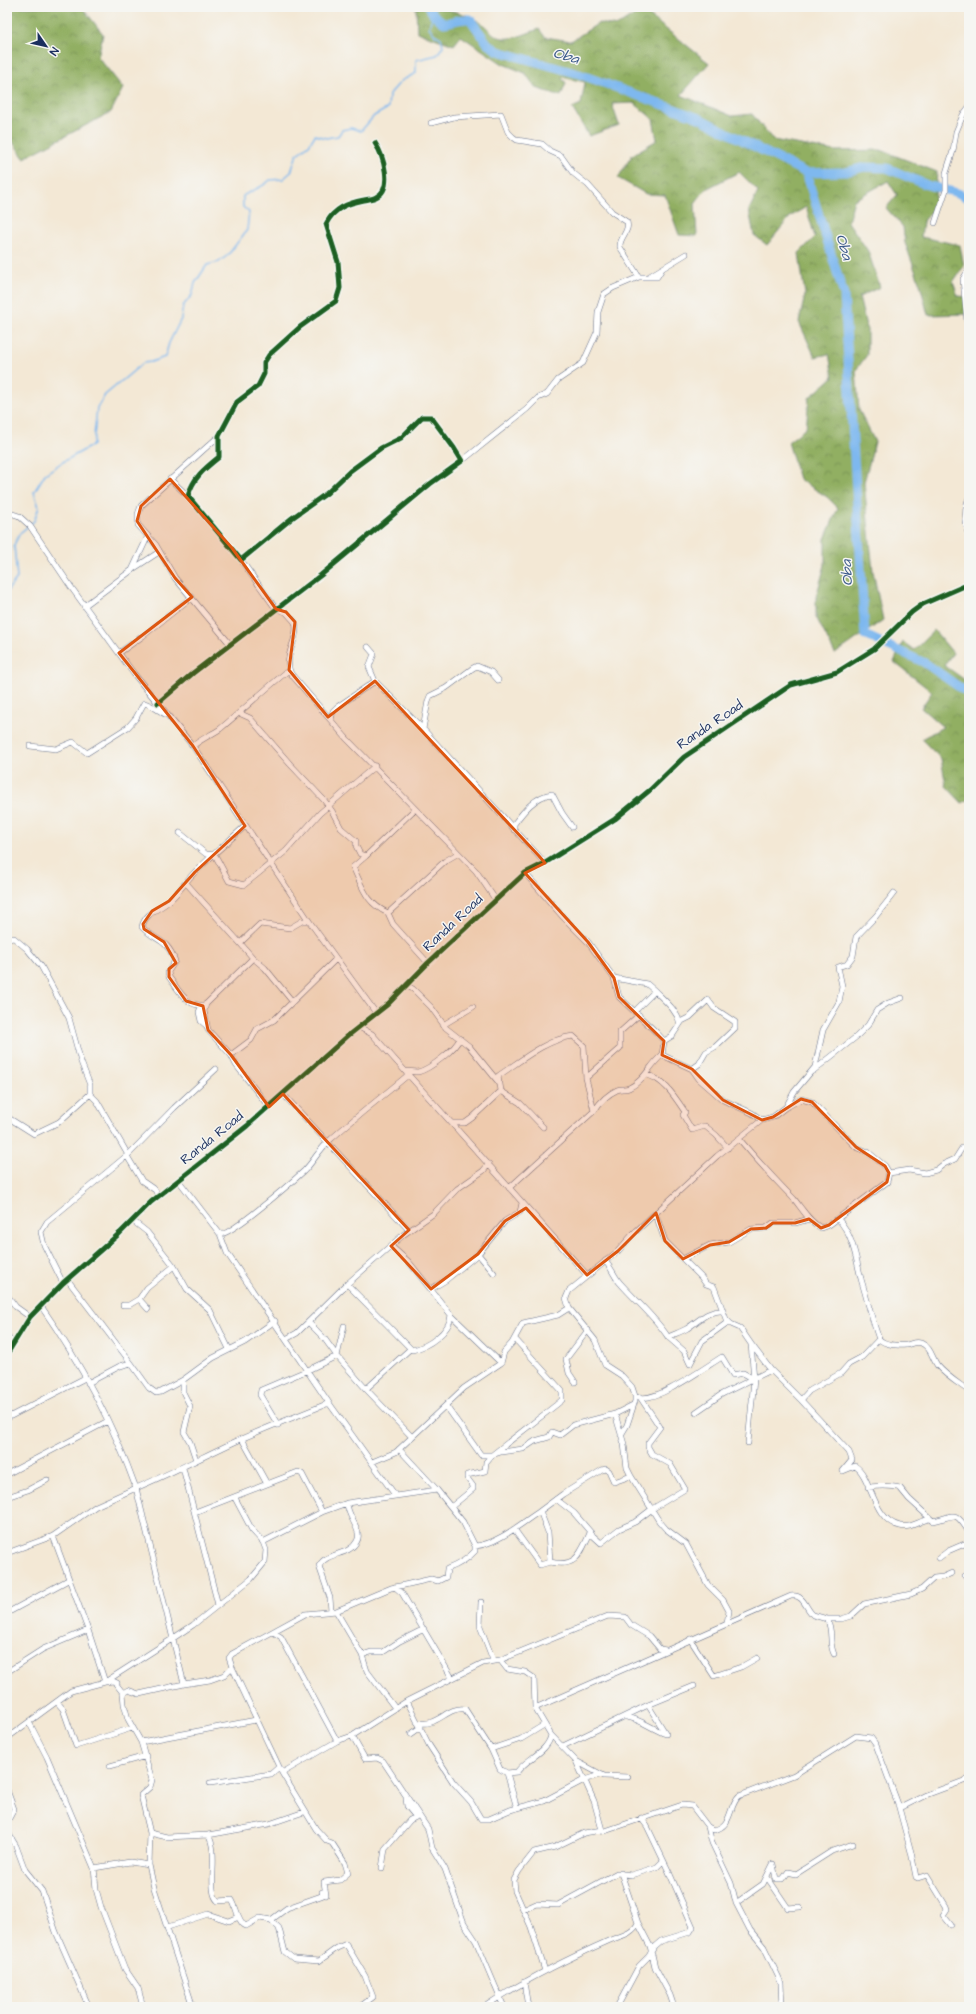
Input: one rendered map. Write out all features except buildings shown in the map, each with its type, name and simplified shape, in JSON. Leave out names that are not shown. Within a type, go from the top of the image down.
[{"type":"street","points":[[935,222],[946,190],[946,173],[953,151],[956,132],[963,115],[969,107]]},
{"type":"street","points":[[431,123],[454,117],[501,114],[512,137],[517,140],[542,144],[550,151],[561,156],[573,173],[588,185],[612,212],[627,222],[628,229],[620,242],[620,248],[639,277]]},
{"type":"street","points":[[230,644],[175,578],[148,536],[138,525],[138,514],[141,506],[218,436],[237,402],[258,386],[264,374],[264,363],[269,356],[300,327],[336,300],[340,288],[338,262],[326,224],[336,210],[349,203],[376,198],[382,192],[385,184],[385,167],[381,151],[376,143]]},
{"type":"street","points":[[158,703],[230,644],[321,575],[430,484],[462,461],[527,409],[538,398],[548,394],[558,380],[583,363],[597,332],[598,312],[604,294],[613,288],[639,277],[657,277],[663,268],[686,254]]},
{"type":"street","points":[[969,269],[963,279],[969,344]]},
{"type":"street","points":[[241,560],[292,518],[327,493],[356,467],[381,448],[401,438],[422,417],[431,417],[462,461]]},
{"type":"street","points":[[188,496],[191,484],[197,476],[219,457],[218,436]]},
{"type":"street","points":[[170,479],[188,496],[241,560],[276,609],[286,612],[296,622],[297,628],[289,652],[289,670],[294,678],[331,720],[457,854],[476,871],[495,899]]},
{"type":"street","points":[[969,498],[967,503],[965,524],[969,538]]},
{"type":"street","points":[[7,512],[19,516],[30,526],[84,606],[119,653],[193,746],[309,921],[376,1013]]},
{"type":"street","points":[[132,570],[148,536]]},
{"type":"street","points":[[84,606],[159,552]]},
{"type":"street","name":"Randa Road","points":[[7,1354],[30,1317],[67,1279],[133,1221],[141,1211],[269,1107],[359,1026],[376,1013],[406,986],[495,899],[525,873],[545,863],[615,819],[650,790],[684,757],[791,685],[837,672],[874,649],[903,619],[923,604],[969,584]]},
{"type":"street","points":[[119,653],[192,597]]},
{"type":"street","points":[[368,647],[374,654],[369,667],[375,681],[423,729],[495,807],[514,831],[545,863]]},
{"type":"street","points":[[423,729],[428,701],[434,693],[446,688],[472,668],[477,666],[491,672],[498,680]]},
{"type":"street","points":[[193,746],[213,734],[239,713],[251,700],[289,670]]},
{"type":"street","points":[[331,720],[333,711],[337,707],[375,681]]},
{"type":"street","points":[[30,746],[56,749],[73,742],[87,753],[128,727],[136,718],[144,704],[148,704],[158,712],[168,715]]},
{"type":"street","points":[[239,713],[250,718],[328,807],[341,828],[356,841],[356,846],[360,854],[366,856]]},
{"type":"street","points":[[215,855],[227,879],[229,881],[244,885],[286,851],[320,813],[375,766]]},
{"type":"street","points":[[514,831],[514,824],[526,808],[544,795],[552,794],[562,813],[572,827]]},
{"type":"street","points":[[415,809],[353,867],[370,901],[376,907],[388,913],[393,924],[428,963]]},
{"type":"street","points":[[204,1005],[186,1001],[168,972],[175,964],[172,951],[164,942],[142,927],[147,916],[152,911],[169,901],[186,884],[195,872],[245,826]]},
{"type":"street","points":[[180,833],[206,854],[215,855]]},
{"type":"street","points":[[388,913],[445,861],[457,854]]},
{"type":"street","points":[[525,873],[563,917],[588,942],[614,978],[619,997],[664,1041]]},
{"type":"street","points":[[186,884],[253,958],[265,968],[292,1001]]},
{"type":"street","points":[[786,1107],[794,1092],[815,1067],[823,1030],[842,995],[838,967],[847,964],[853,956],[856,936],[876,916],[894,893]]},
{"type":"street","points":[[240,943],[260,924],[290,928],[302,922],[309,921]]},
{"type":"street","points":[[7,939],[14,938],[27,949],[41,966],[69,1018],[81,1062],[90,1085],[90,1094],[59,1122],[34,1134],[7,1117]]},
{"type":"street","points":[[253,958],[204,1005],[204,1011],[210,1033],[231,1055],[236,1065],[269,1107]]},
{"type":"street","points":[[231,1055],[251,1040],[257,1029],[274,1020],[336,959]]},
{"type":"street","points":[[614,978],[647,984],[669,1004],[678,1016],[680,1024]]},
{"type":"street","points":[[406,986],[413,989],[431,1007],[443,1025],[469,1046],[500,1084]]},
{"type":"street","points":[[586,1078],[620,1048],[620,1032],[655,991]]},
{"type":"street","points":[[812,1072],[818,1069],[868,1026],[877,1010],[888,1003],[902,998]]},
{"type":"street","points":[[509,1188],[594,1111],[604,1097],[618,1089],[628,1088],[647,1075],[662,1055],[664,1041],[672,1036],[680,1024],[708,1000],[714,1008],[735,1022],[735,1028],[715,1047],[706,1052],[699,1064],[692,1069]]},
{"type":"street","points":[[443,1025],[473,1007]]},
{"type":"street","points":[[359,1026],[372,1034],[587,1275]]},
{"type":"street","points":[[543,1127],[520,1103],[502,1091],[498,1076],[542,1046],[564,1038],[573,1036],[584,1046],[586,1078],[594,1111]]},
{"type":"street","points":[[220,1234],[225,1234],[260,1210],[304,1171],[328,1142],[407,1073],[425,1069],[454,1048],[460,1038]]},
{"type":"street","points":[[662,1055],[692,1069],[700,1079],[723,1100],[752,1113],[762,1120]]},
{"type":"street","points":[[63,1283],[44,1245],[41,1232],[47,1222],[127,1156],[174,1108],[216,1069]]},
{"type":"street","points":[[647,1075],[659,1079],[677,1100],[685,1112],[683,1115],[692,1130],[705,1126],[728,1148]]},
{"type":"street","points":[[453,1123],[465,1123],[502,1091]]},
{"type":"street","points":[[90,1094],[98,1101],[142,1181],[155,1190],[159,1197]]},
{"type":"street","points":[[283,1094],[409,1230]]},
{"type":"street","points":[[601,1544],[618,1529],[635,1522],[652,1509],[685,1489],[670,1464],[652,1454],[648,1447],[648,1443],[660,1427],[632,1387],[605,1365],[598,1346],[588,1330],[569,1308],[566,1302],[567,1296],[587,1275],[618,1250],[728,1148],[740,1140],[762,1120],[773,1117],[786,1107],[802,1099],[812,1102],[856,1147],[868,1152],[885,1166],[889,1173],[887,1182],[838,1219],[821,1228],[809,1219],[740,1140]]},
{"type":"street","points":[[889,1173],[909,1170],[925,1173],[936,1170],[955,1159],[962,1148],[969,1146]]},
{"type":"street","points":[[286,1339],[297,1333],[347,1284],[409,1230],[433,1214],[457,1188],[483,1171],[489,1164]]},
{"type":"street","points":[[179,1181],[220,1234],[227,1253],[329,1403],[395,1494]]},
{"type":"street","points":[[431,1289],[446,1280],[478,1254],[506,1221],[520,1212],[522,1203]]},
{"type":"street","points":[[653,1216],[657,1218],[665,1241],[706,1284],[714,1287],[722,1311],[728,1322],[740,1328],[771,1370],[849,1452],[852,1460],[843,1471],[855,1466],[860,1469],[868,1487],[885,1517],[901,1526],[913,1525],[930,1519],[933,1521],[948,1515],[954,1516],[961,1520],[969,1532]]},
{"type":"street","points":[[683,1259],[710,1245],[728,1242],[751,1229],[766,1228],[773,1223],[795,1223],[809,1219]]},
{"type":"street","points":[[838,1219],[846,1227],[858,1261],[872,1319],[879,1339],[890,1344],[905,1345],[920,1343],[928,1348],[936,1364],[948,1376],[969,1391]]},
{"type":"street","points":[[133,1221],[147,1232],[174,1266],[187,1289],[210,1310],[229,1349]]},
{"type":"street","points":[[391,1246],[409,1262],[451,1315],[501,1363]]},
{"type":"street","points":[[478,1254],[494,1273]]},
{"type":"street","points":[[605,1261],[611,1267],[619,1282],[648,1311],[668,1337],[684,1351],[690,1364],[702,1341],[728,1322]]},
{"type":"street","points":[[123,1305],[130,1305],[139,1299],[147,1288],[174,1266]]},
{"type":"street","points":[[67,1279],[149,1388],[156,1393],[161,1392],[183,1380],[213,1358],[245,1342],[274,1321]]},
{"type":"street","points":[[347,1284],[410,1349],[414,1350],[434,1342],[451,1320],[451,1315]]},
{"type":"street","points":[[7,1295],[16,1307],[30,1317]]},
{"type":"street","points":[[139,1299],[148,1310]]},
{"type":"street","points":[[41,1306],[61,1335],[108,1421],[136,1488],[184,1684]]},
{"type":"street","points":[[372,1462],[378,1461],[400,1449],[464,1388],[501,1363],[504,1352],[515,1339],[523,1323],[558,1314],[569,1308]]},
{"type":"street","points":[[668,1337],[686,1329],[693,1323],[698,1322],[710,1311],[722,1311]]},
{"type":"street","points":[[309,1322],[366,1389],[412,1437]]},
{"type":"street","points":[[337,1356],[344,1326]]},
{"type":"street","points":[[575,1382],[569,1373],[566,1358],[588,1330]]},
{"type":"street","points":[[7,1336],[13,1344]]},
{"type":"street","points":[[451,1507],[473,1489],[473,1486],[467,1478],[468,1475],[485,1471],[486,1462],[492,1455],[562,1400],[562,1391],[515,1339]]},
{"type":"street","points":[[801,1400],[809,1391],[840,1373],[849,1364],[862,1357],[879,1339]]},
{"type":"street","points":[[748,1443],[754,1380],[752,1344]]},
{"type":"street","points":[[366,1389],[410,1349]]},
{"type":"street","points":[[278,1425],[259,1393],[261,1390],[337,1356]]},
{"type":"street","points":[[638,1396],[649,1398],[684,1382],[722,1357],[733,1375],[743,1373],[754,1380]]},
{"type":"street","points":[[7,1418],[86,1381],[120,1366],[131,1363]]},
{"type":"street","points":[[696,1412],[722,1394],[754,1380],[771,1370]]},
{"type":"street","points":[[183,1380],[183,1392],[190,1406],[184,1432],[190,1442],[196,1460]]},
{"type":"street","points":[[621,1435],[627,1425],[633,1405],[638,1396]]},
{"type":"street","points":[[7,1553],[53,1536],[96,1506],[183,1468],[196,1460],[242,1439],[329,1403]]},
{"type":"street","points":[[446,1406],[481,1455],[492,1455],[522,1449],[535,1441],[549,1437],[552,1432],[560,1435],[573,1425],[615,1414],[633,1405]]},
{"type":"street","points":[[615,1414],[621,1435],[627,1468],[631,1476],[666,1529],[686,1544],[708,1585],[726,1605],[730,1616],[727,1622]]},
{"type":"street","points":[[7,1474],[108,1421]]},
{"type":"street","points":[[242,1439],[267,1484]]},
{"type":"street","points":[[271,1920],[287,1908],[323,1895],[322,1892],[326,1895],[324,1882],[340,1880],[348,1873],[345,1863],[332,1843],[316,1829],[304,1812],[282,1773],[232,1667],[230,1658],[232,1654],[304,1614],[333,1611],[395,1587],[432,1579],[438,1581],[446,1577],[447,1569],[470,1557],[475,1551],[475,1546],[463,1522],[437,1490],[400,1449]]},
{"type":"street","points":[[183,1468],[218,1605]]},
{"type":"street","points":[[475,1546],[483,1546],[514,1529],[556,1499],[606,1469],[609,1471],[614,1482],[631,1476]]},
{"type":"street","points":[[195,1512],[301,1472],[322,1512]]},
{"type":"street","points":[[8,1495],[24,1492],[47,1480]]},
{"type":"street","points":[[868,1487],[880,1486],[886,1488],[900,1488],[930,1519]]},
{"type":"street","points":[[263,1542],[322,1512],[347,1503],[395,1494],[437,1490]]},
{"type":"street","points":[[105,1682],[172,1639],[251,1579],[259,1570],[266,1558],[266,1550],[263,1542],[252,1530],[235,1498]]},
{"type":"street","points":[[556,1499],[574,1513],[601,1544]]},
{"type":"street","points":[[347,1503],[348,1514],[358,1532],[358,1541],[349,1550],[327,1558],[319,1566],[333,1611],[362,1656],[368,1671],[395,1708]]},
{"type":"street","points":[[540,1511],[548,1532],[550,1562]]},
{"type":"street","points":[[514,1529],[540,1565],[550,1562],[559,1564],[573,1561],[578,1557],[590,1532],[601,1544]]},
{"type":"street","points":[[53,1536],[68,1580],[88,1630],[105,1682]]},
{"type":"street","points":[[939,1558],[948,1551],[969,1542]]},
{"type":"street","points":[[535,1708],[727,1622],[796,1595],[801,1598],[813,1615],[826,1619],[841,1619],[851,1616],[864,1604],[911,1594],[927,1586],[934,1578],[943,1577],[952,1573]]},
{"type":"street","points":[[7,1613],[68,1580]]},
{"type":"street","points":[[395,1587],[402,1594],[424,1629],[452,1678]]},
{"type":"street","points":[[481,1602],[480,1626],[493,1660]]},
{"type":"street","points":[[282,1773],[338,1741],[352,1736],[407,1701],[483,1663],[493,1660],[500,1660],[608,1616],[624,1617],[631,1625],[649,1636],[660,1649],[666,1650]]},
{"type":"street","points":[[826,1619],[832,1628],[830,1647],[834,1654]]},
{"type":"street","points":[[362,1656],[371,1652],[383,1652],[400,1641],[424,1629]]},
{"type":"street","points":[[7,1672],[43,1649],[88,1630]]},
{"type":"street","points":[[273,1632],[281,1637],[338,1741]]},
{"type":"street","points":[[690,1639],[714,1676],[741,1667],[757,1658]]},
{"type":"street","points":[[500,1660],[507,1669],[525,1672],[534,1678],[535,1708],[551,1735],[576,1761],[594,1801],[602,1830]]},
{"type":"street","points":[[123,1693],[128,1690],[139,1694],[210,1680],[224,1675],[232,1667]]},
{"type":"street","points":[[7,1738],[72,1692],[105,1682],[117,1682],[116,1684],[123,1693],[125,1709],[132,1728],[142,1742],[152,1783],[141,1796],[150,1834],[149,1865],[154,1888],[194,2007]]},
{"type":"street","points":[[563,1746],[648,1705],[694,1686]]},
{"type":"street","points":[[407,1701],[429,1745],[453,1782],[471,1802],[482,1819],[485,1820],[505,1812],[548,1799],[584,1780],[600,1775],[628,1777]]},
{"type":"street","points":[[57,1702],[63,1709],[76,1746],[132,1728]]},
{"type":"street","points":[[625,1717],[635,1718],[653,1730],[666,1734],[648,1705]]},
{"type":"street","points":[[411,1734],[420,1725],[433,1722],[455,1709],[465,1709],[491,1749],[500,1769],[507,1773],[517,1772],[524,1763],[547,1746],[551,1735]]},
{"type":"street","points":[[142,1742],[256,1720]]},
{"type":"street","points":[[29,1722],[47,1757],[94,1868],[96,1889],[101,1907],[125,1969],[138,1988],[143,2007]]},
{"type":"street","points":[[491,1749],[521,1739],[544,1725]]},
{"type":"street","points":[[352,1736],[365,1759],[377,1758],[383,1761],[406,1798],[428,1829],[432,1848],[445,1869],[464,1923],[476,1941],[504,2007]]},
{"type":"street","points":[[708,1827],[714,1830],[725,1825],[731,1814],[735,1800],[739,1796],[794,1774],[856,1736],[871,1738],[876,1745],[898,1804],[912,1852],[916,1877],[918,1878],[927,1874],[946,1906],[947,1909],[943,1915],[951,1925]]},
{"type":"street","points":[[110,1766],[146,1756]]},
{"type":"street","points":[[576,1761],[600,1775]]},
{"type":"street","points":[[210,1783],[271,1774],[279,1766]]},
{"type":"street","points":[[507,1773],[516,1805]]},
{"type":"street","points":[[898,1804],[901,1807],[904,1806],[926,1795],[969,1779]]},
{"type":"street","points":[[7,1790],[14,1809],[7,1822]]},
{"type":"street","points":[[382,1868],[385,1848],[410,1820],[416,1817],[407,1806],[406,1798]]},
{"type":"street","points":[[545,1971],[531,1927],[515,1891],[514,1880],[534,1852],[555,1847],[584,1834],[688,1804],[692,1806],[708,1827],[712,1842],[731,1883],[736,1903],[750,1930],[764,1947],[778,1976],[781,1983],[782,2007]]},
{"type":"street","points":[[150,1834],[167,1837],[208,1835],[269,1824],[304,1812]]},
{"type":"street","points":[[617,2007],[639,1966],[656,1944],[690,1932],[693,1927],[669,1872],[662,1861],[647,1826],[641,1818]]},
{"type":"street","points":[[7,1831],[16,1846],[25,1870],[42,1891],[56,1932],[89,2007]]},
{"type":"street","points":[[208,1835],[211,1840],[214,1867],[213,1894],[218,1901],[232,1900],[237,1908],[239,1921],[246,1926],[260,1918],[271,1920],[279,1928],[285,1952],[294,1959],[319,1961],[337,1948],[346,1944],[365,1976],[373,1997],[360,2007]]},
{"type":"street","points":[[736,1903],[758,1888],[767,1877],[773,1864],[776,1879],[783,1879],[788,1872],[796,1874],[832,1850],[853,1844]]},
{"type":"street","points":[[523,1910],[536,1904],[558,1905],[609,1877],[621,1873],[631,1875],[657,1867],[662,1861]]},
{"type":"street","points":[[94,1868],[130,1862],[149,1865]]},
{"type":"street","points":[[621,1873],[638,1923],[652,1951],[655,1967],[670,1995],[674,2007]]},
{"type":"street","points":[[767,1877],[788,1908],[800,1907]]},
{"type":"street","points":[[168,1927],[208,1914],[229,1920],[239,1917]]},
{"type":"street","points":[[484,2007],[500,1996],[545,1971],[611,1939],[631,1932],[638,1923]]},
{"type":"street","points":[[524,1982],[528,2007]]},
{"type":"highlighted area","points":[[170,479],[232,548],[276,609],[286,612],[295,622],[289,670],[328,717],[375,681],[545,863],[525,873],[588,942],[614,978],[619,997],[664,1041],[662,1055],[692,1069],[723,1100],[762,1120],[773,1117],[801,1099],[812,1102],[856,1147],[885,1166],[889,1173],[887,1182],[829,1225],[821,1228],[809,1219],[795,1223],[773,1223],[766,1228],[751,1229],[729,1242],[710,1245],[683,1259],[665,1241],[656,1213],[618,1251],[587,1275],[526,1208],[505,1221],[478,1254],[431,1289],[391,1246],[409,1230],[283,1094],[269,1107],[231,1055],[208,1030],[203,1006],[186,1001],[169,977],[169,969],[176,963],[164,942],[144,929],[143,924],[152,911],[169,901],[195,872],[245,826],[193,746],[119,653],[192,597],[175,578],[137,521],[141,506]]},
{"type":"green space","points":[[7,7],[82,7],[103,34],[98,57],[123,88],[111,112],[24,158],[7,134]]},
{"type":"green space","points":[[416,7],[458,12],[481,23],[500,37],[512,38],[539,29],[545,37],[571,41],[599,23],[617,26],[642,10],[709,63],[681,95],[732,116],[752,114],[773,140],[835,151],[881,150],[937,172],[934,209],[923,222],[921,237],[960,245],[964,266],[953,282],[958,296],[969,297],[969,314],[928,315],[920,284],[905,243],[903,227],[886,208],[897,195],[888,181],[854,200],[848,222],[868,251],[880,287],[859,297],[867,330],[867,355],[856,370],[859,410],[875,442],[864,482],[873,571],[883,620],[835,654],[816,617],[816,597],[825,565],[825,539],[838,508],[827,497],[799,479],[788,442],[806,428],[809,398],[833,377],[829,354],[815,357],[799,322],[805,295],[799,253],[815,237],[806,207],[790,217],[767,245],[754,235],[749,210],[758,191],[739,172],[706,189],[695,203],[697,236],[679,235],[665,195],[646,194],[618,178],[632,155],[657,140],[653,119],[634,103],[612,104],[619,125],[589,136],[572,108],[581,104],[585,82],[561,77],[566,83],[561,96],[536,88],[525,73],[503,64],[461,36],[454,45],[417,32]]},
{"type":"green space","points":[[934,630],[953,653],[944,665],[969,683],[969,800],[962,803],[946,786],[941,759],[921,739],[943,727],[921,708],[932,692],[894,662],[903,642],[914,650]]},
{"type":"waterway","name":"Oba","points":[[429,7],[433,14],[444,23],[470,19],[488,44],[498,51],[579,74],[699,118],[806,173],[844,295],[865,635],[925,663],[969,694]]},
{"type":"waterway","points":[[7,591],[17,578],[14,545],[20,533],[34,521],[39,507],[34,492],[45,474],[93,445],[97,408],[105,395],[143,363],[165,357],[169,343],[181,319],[183,306],[192,295],[195,283],[207,265],[219,262],[228,255],[247,230],[249,212],[243,207],[243,196],[264,185],[270,180],[283,179],[291,172],[297,154],[309,145],[315,135],[326,138],[338,136],[342,130],[351,128],[361,131],[374,116],[388,108],[389,95],[401,81],[416,73],[416,60],[437,55],[443,46],[441,38],[434,34],[429,27],[433,14]]},
{"type":"waterway","points":[[806,173],[846,172],[864,167],[887,168],[927,185],[958,193],[969,199]]},
{"type":"cycle path","points":[[158,703],[193,673],[321,575],[430,484],[462,461],[431,417],[422,417],[401,438],[381,448],[350,471],[327,493],[292,518],[241,560],[188,496],[196,479],[219,457],[219,436],[237,402],[258,386],[264,374],[264,363],[269,355],[300,327],[336,301],[340,288],[338,262],[326,224],[329,218],[337,210],[352,203],[376,197],[385,187],[386,180],[384,163],[375,143]]},
{"type":"cycle path","points":[[7,1354],[30,1317],[63,1283],[120,1233],[151,1202],[247,1126],[350,1034],[388,1004],[428,963],[525,873],[545,863],[615,819],[650,790],[684,757],[791,685],[837,672],[874,649],[912,612],[923,604],[969,584]]}]
